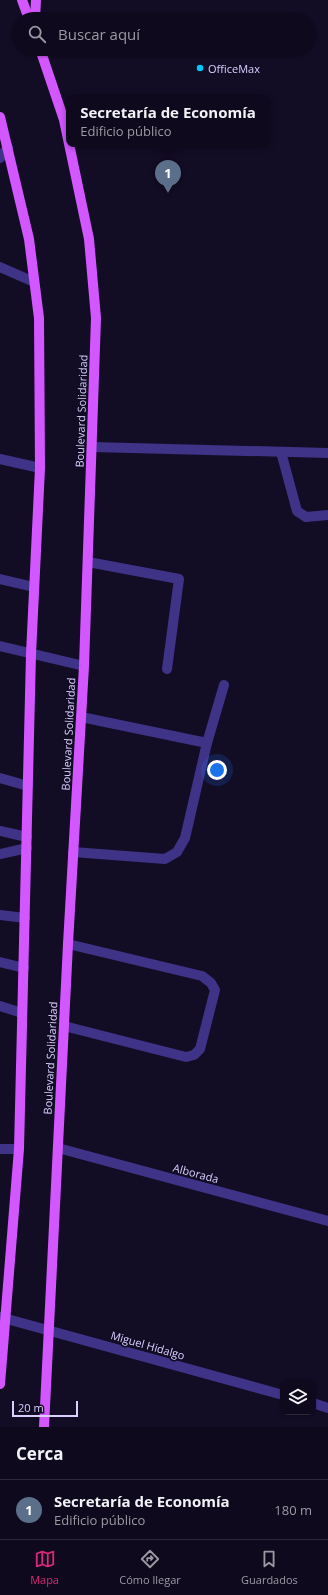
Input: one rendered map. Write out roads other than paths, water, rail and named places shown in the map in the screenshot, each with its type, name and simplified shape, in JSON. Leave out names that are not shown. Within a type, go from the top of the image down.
[{"type":"main road","points":[[22,0],[26,12]]},
{"type":"main road","points":[[35,12],[36,0]]},
{"type":"main road","name":"Boulevard Solidaridad","points":[[43,56],[66,120]]},
{"type":"main road","points":[[0,117],[29,239],[39,318],[40,468],[31,654],[19,1149],[3,1318],[0,1384]]},
{"type":"main road","name":"Boulevard Solidaridad","points":[[44,1427],[68,944],[84,666],[96,318],[89,239],[71,147]]},
{"type":"street","points":[[0,158],[8,147]]},
{"type":"street","points":[[0,266],[34,282]]},
{"type":"street","points":[[92,447],[328,453]]},
{"type":"street","points":[[281,452],[297,511],[306,517],[328,515]]},
{"type":"street","points":[[0,459],[40,468]]},
{"type":"street","points":[[88,562],[179,578],[166,669]]},
{"type":"street","points":[[0,579],[34,587]]},
{"type":"street","points":[[0,646],[84,666]]},
{"type":"street","points":[[73,852],[165,859],[177,852],[184,838],[207,743],[224,685]]},
{"type":"street","points":[[81,718],[207,743]]},
{"type":"street","points":[[0,778],[28,786]]},
{"type":"street","points":[[0,831],[27,843]]},
{"type":"street","points":[[0,854],[27,843]]},
{"type":"street","points":[[0,915],[25,918]]},
{"type":"street","points":[[64,1026],[186,1057],[194,1055],[200,1049],[215,990],[211,983],[202,976],[68,944]]},
{"type":"street","points":[[0,962],[24,968]]},
{"type":"street","points":[[0,1006],[22,1013]]},
{"type":"street","name":"Alborada","points":[[58,1148],[328,1221]]},
{"type":"street","points":[[0,1149],[19,1149]]},
{"type":"street","name":"Miguel Hidalgo","points":[[3,1318],[280,1394]]},
{"type":"street","points":[[316,1404],[328,1408]]},
{"type":"place","name":"OfficeMax","points":[[200,68]]},
{"type":"place","name":"Secretaría de Economía","points":[[168,193]]}]
